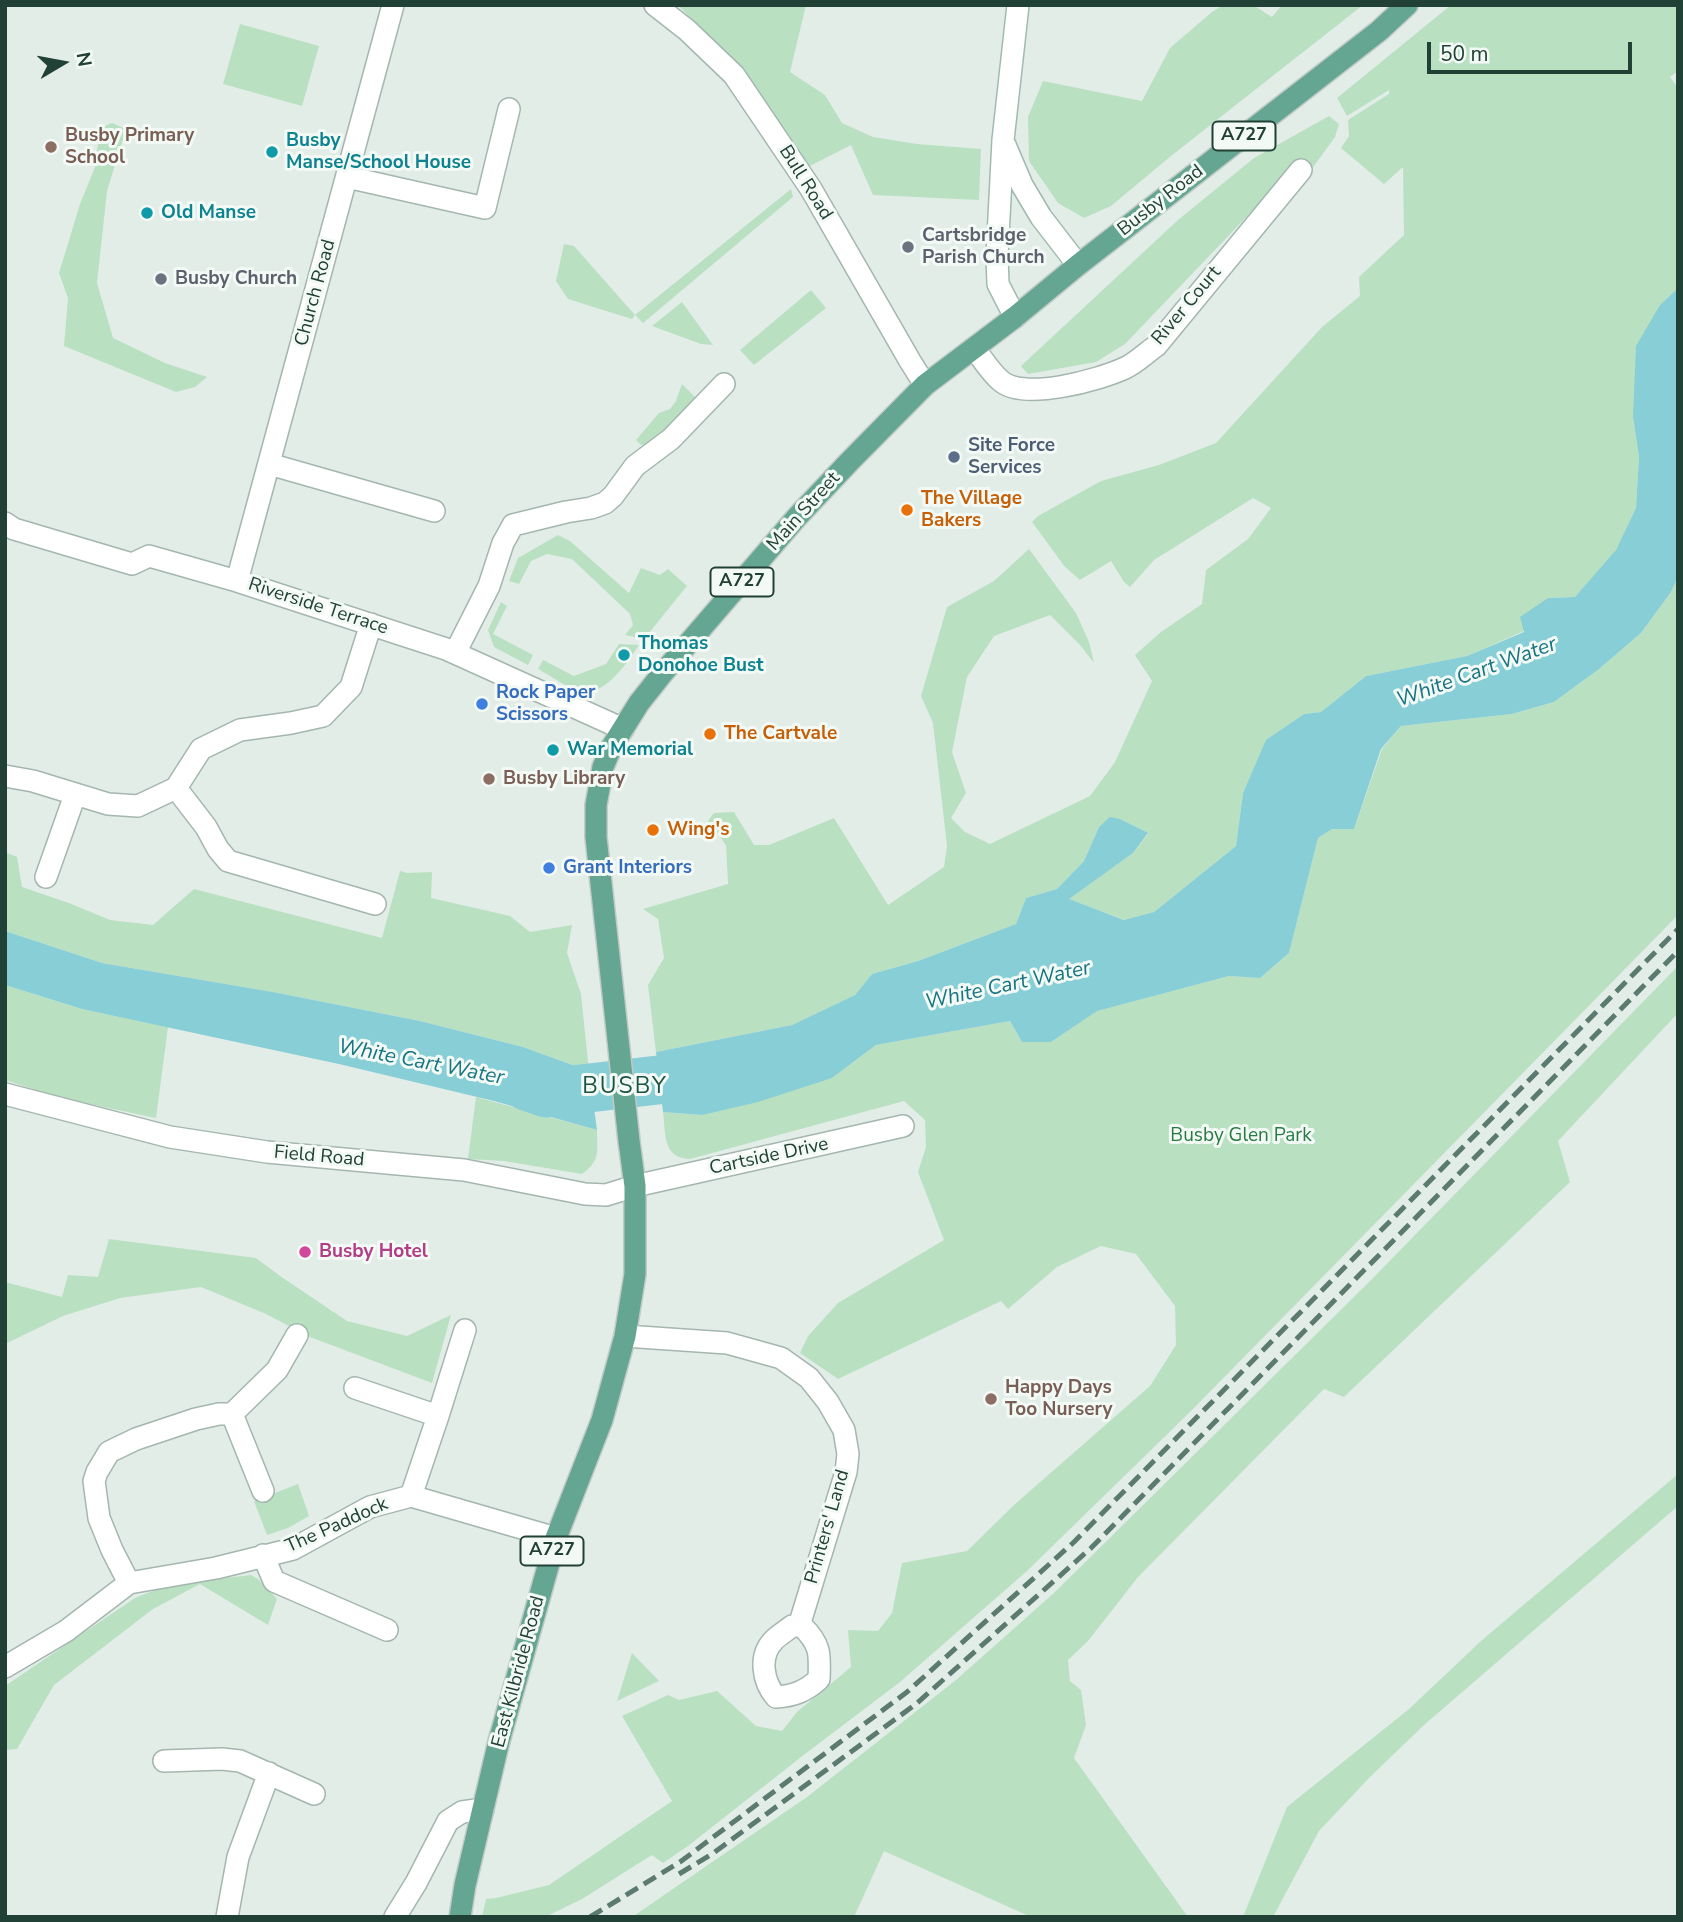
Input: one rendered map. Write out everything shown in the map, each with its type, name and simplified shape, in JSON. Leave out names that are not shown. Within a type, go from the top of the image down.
[{"type":"main road","name":"Busby Road","points":[[1078,265],[1379,31],[1407,5]]},
{"type":"main road","name":"Main Street","points":[[635,1186],[596,837],[596,806],[603,767],[611,747],[639,703],[662,674],[834,477],[925,385],[1078,265]]},
{"type":"main road","name":"East Kilbride Road","points":[[460,1917],[499,1741],[556,1538],[602,1420],[625,1336],[635,1274],[635,1186]]},
{"type":"street","name":"Church Road","points":[[237,581],[393,5]]},
{"type":"street","name":"Bull Road","points":[[655,5],[687,30],[734,75],[811,189],[925,385]]},
{"type":"street","points":[[1015,317],[998,284],[997,256],[1003,140],[1018,5]]},
{"type":"street","points":[[347,177],[485,208],[509,109]]},
{"type":"street","points":[[1003,140],[1022,185],[1078,265]]},
{"type":"street","name":"River Court","points":[[974,348],[1002,383],[1024,391],[1095,380],[1127,367],[1156,346],[1301,170]]},
{"type":"street","points":[[455,653],[488,586],[503,543],[513,526],[605,503],[635,466],[671,439],[724,384]]},
{"type":"street","points":[[269,464],[434,511]]},
{"type":"street","name":"Riverside Terrace","points":[[5,523],[14,529],[132,564],[149,556],[371,624],[455,653],[623,729]]},
{"type":"street","points":[[5,776],[33,781],[108,804],[138,806],[176,788],[201,749],[240,730],[323,716],[351,687],[371,624]]},
{"type":"street","points":[[176,788],[228,861],[375,904]]},
{"type":"street","points":[[46,877],[75,795]]},
{"type":"street","name":"Field Road","points":[[5,1094],[170,1137],[267,1152],[464,1170],[585,1194],[606,1195],[635,1186]]},
{"type":"street","name":"Cartside Drive","points":[[635,1186],[903,1126]]},
{"type":"street","name":"The Paddock","points":[[411,1496],[465,1330]]},
{"type":"street","points":[[129,1583],[99,1518],[94,1481],[109,1452],[136,1439],[196,1419],[232,1414],[277,1370],[297,1335]]},
{"type":"street","name":"Printers' Land","points":[[625,1336],[727,1343],[781,1358],[809,1378],[828,1402],[844,1430],[848,1454],[846,1472],[799,1626]]},
{"type":"street","points":[[355,1388],[438,1416]]},
{"type":"street","points":[[232,1414],[262,1491]]},
{"type":"street","name":"The Paddock","points":[[5,1667],[66,1631],[129,1583],[216,1568],[293,1549],[370,1507],[411,1496],[556,1538]]},
{"type":"street","name":"The Paddock","points":[[263,1555],[274,1581],[387,1630]]},
{"type":"street","points":[[164,1761],[240,1761],[314,1794]]},
{"type":"street","points":[[227,1917],[239,1857],[269,1773]]},
{"type":"street","points":[[395,1917],[416,1884],[448,1821],[462,1812],[483,1809]]},
{"type":"green space","points":[[678,5],[806,5],[790,72],[825,95],[842,123],[873,137],[981,149],[979,200],[873,195],[851,145],[806,168],[739,67]]},
{"type":"green space","points":[[1223,5],[1253,5],[1272,17],[1282,5],[1363,5],[1111,206],[1084,218],[1058,203],[1029,161],[1028,117],[1043,81],[1142,101],[1170,48]]},
{"type":"green space","points":[[1451,5],[1678,5],[1678,71],[1670,77],[1678,88],[1678,288],[1660,305],[1633,417],[1639,457],[1636,508],[1615,553],[1575,597],[1548,598],[1524,631],[1467,656],[1366,676],[1321,712],[1304,714],[1267,740],[1243,793],[1236,846],[1154,912],[1125,920],[1068,899],[1133,853],[1148,834],[1120,819],[1099,827],[1084,861],[1057,889],[1026,898],[1016,924],[918,961],[872,974],[855,995],[792,1025],[656,1052],[648,985],[664,958],[658,919],[643,909],[728,884],[726,845],[708,821],[714,813],[734,812],[754,845],[769,845],[834,818],[888,905],[944,867],[947,846],[933,723],[921,696],[947,607],[994,581],[1029,549],[1076,613],[1089,642],[1094,663],[1050,615],[994,636],[967,677],[952,752],[966,793],[951,818],[965,832],[990,844],[1090,796],[1115,762],[1152,681],[1135,655],[1161,632],[1202,604],[1206,570],[1248,539],[1271,508],[1253,498],[1154,560],[1130,587],[1111,561],[1080,580],[1065,567],[1032,522],[1101,481],[1159,465],[1216,443],[1322,327],[1360,296],[1359,277],[1404,235],[1403,167],[1384,184],[1341,148],[1349,136],[1348,120],[1389,94],[1389,90],[1347,116],[1337,98]]},
{"type":"green space","points":[[240,24],[319,46],[302,106],[223,84]]},
{"type":"green space","points":[[1329,116],[1339,124],[1335,137],[1311,170],[1278,184],[1125,344],[1096,362],[1028,374],[1021,366],[1178,220],[1254,158]]},
{"type":"green space","points":[[112,123],[126,129],[107,191],[97,283],[113,338],[165,363],[207,377],[195,387],[176,392],[64,346],[68,298],[59,273],[80,204],[95,167],[100,128]]},
{"type":"green space","points":[[791,189],[793,197],[643,323],[635,315]]},
{"type":"green space","points":[[564,244],[574,246],[635,315],[632,319],[568,299],[556,281]]},
{"type":"green space","points":[[811,290],[826,308],[754,365],[740,350]]},
{"type":"green space","points":[[682,302],[713,345],[701,344],[652,326]]},
{"type":"green space","points":[[682,384],[697,399],[656,439],[641,445],[636,440],[659,413],[670,409]]},
{"type":"green space","points":[[558,535],[570,541],[629,593],[641,568],[660,575],[668,569],[687,586],[644,639],[625,635],[633,625],[630,614],[572,559],[547,554],[531,561],[519,584],[509,581],[518,558]]},
{"type":"green space","name":"Busby Glen Park","points":[[1678,577],[1678,915],[1191,1411],[1027,1571],[900,1682],[663,1863],[652,1855],[582,1899],[545,1917],[482,1917],[486,1899],[549,1885],[672,1801],[622,1716],[668,1695],[679,1700],[717,1691],[756,1726],[782,1731],[797,1712],[851,1667],[848,1630],[878,1631],[892,1613],[902,1563],[967,1551],[1015,1504],[1150,1386],[1176,1345],[1175,1306],[1136,1254],[1101,1246],[1057,1267],[1008,1309],[1001,1301],[838,1379],[800,1353],[808,1336],[838,1303],[944,1240],[918,1172],[926,1147],[925,1120],[904,1101],[690,1159],[681,1158],[670,1149],[665,1136],[663,1112],[702,1115],[832,1078],[876,1045],[1010,1021],[1022,1042],[1051,1042],[1096,1011],[1229,976],[1260,978],[1289,953],[1318,838],[1332,829],[1354,829],[1382,749],[1401,726],[1512,714],[1554,702],[1599,669],[1641,633],[1671,592]]},
{"type":"green space","points":[[501,602],[507,606],[493,634],[533,655],[528,665],[494,647],[488,630]]},
{"type":"green space","points":[[619,644],[639,645],[615,676],[591,692],[572,689],[538,669],[543,660],[574,676],[606,664]]},
{"type":"green space","points":[[5,852],[17,857],[22,887],[110,920],[153,925],[194,889],[382,938],[400,871],[432,872],[431,898],[510,916],[530,932],[572,925],[567,953],[581,994],[589,1071],[523,1047],[420,1021],[273,992],[102,963],[5,931]]},
{"type":"green space","points":[[1678,966],[1678,1013],[1558,1141],[1570,1182],[1344,1397],[1324,1389],[1138,1577],[1088,1641],[1068,1660],[1070,1681],[1081,1690],[1086,1725],[1074,1758],[1188,1917],[1031,1917],[884,1851],[854,1917],[632,1917],[807,1797],[956,1680],[1055,1592],[1369,1282]]},
{"type":"green space","points":[[5,985],[82,1009],[168,1027],[156,1118],[61,1098],[5,1080]]},
{"type":"green space","points":[[476,1097],[597,1130],[595,1160],[582,1174],[504,1161],[468,1159]]},
{"type":"green space","points":[[109,1239],[256,1258],[347,1321],[407,1336],[451,1315],[432,1383],[310,1337],[266,1314],[201,1287],[120,1298],[63,1316],[5,1344],[5,1282],[62,1297],[68,1275],[98,1277]]},
{"type":"green space","points":[[1678,1474],[1678,1506],[1424,1725],[1370,1777],[1319,1831],[1273,1917],[1243,1917],[1287,1807],[1409,1709],[1481,1641]]},
{"type":"green space","points":[[298,1484],[309,1516],[288,1528],[267,1535],[254,1501]]},
{"type":"green space","points":[[251,1575],[277,1599],[268,1625],[200,1584],[153,1609],[54,1685],[17,1749],[5,1750],[5,1686],[135,1598],[177,1585]]},
{"type":"green space","points":[[632,1653],[659,1681],[617,1701]]},
{"type":"water","points":[[1678,288],[1678,577],[1671,592],[1641,633],[1599,669],[1554,702],[1512,714],[1401,726],[1381,749],[1354,829],[1332,829],[1318,838],[1289,953],[1260,978],[1229,976],[1097,1011],[1051,1042],[1022,1042],[1010,1021],[876,1045],[832,1078],[758,1102],[702,1115],[663,1112],[656,1052],[792,1025],[855,995],[872,974],[918,961],[1016,924],[1026,898],[1057,889],[1084,861],[1099,827],[1110,817],[1148,833],[1133,853],[1069,899],[1124,920],[1154,912],[1236,846],[1243,793],[1266,740],[1304,714],[1321,712],[1366,676],[1467,656],[1524,632],[1520,617],[1548,598],[1575,597],[1616,550],[1636,508],[1639,457],[1633,417],[1636,346],[1660,305]]},
{"type":"water","points":[[5,931],[102,963],[273,992],[420,1021],[523,1047],[589,1071],[597,1130],[494,1101],[339,1064],[82,1009],[5,985]]},
{"type":"waterway","name":"White Cart Water","points":[[526,1086],[546,1093],[727,1072]]},
{"type":"railway","points":[[590,1917],[680,1862],[907,1692],[1074,1542],[1678,929]]},
{"type":"railway","points":[[679,1874],[712,1854],[916,1704],[1091,1548],[1678,951]]},
{"type":"place","name":"Busby Primary School","points":[[51,147]]},
{"type":"place","name":"Busby Manse/School House","points":[[272,152]]},
{"type":"place","name":"Old Manse","points":[[147,213]]},
{"type":"place","name":"Cartsbridge Parish Church","points":[[908,247]]},
{"type":"place","name":"Busby Church","points":[[161,279]]},
{"type":"place","name":"Site Force Services","points":[[954,457]]},
{"type":"place","name":"The Village Bakers","points":[[907,510]]},
{"type":"place","name":"Thomas Donohoe Bust","points":[[624,655]]},
{"type":"place","name":"Rock Paper Scissors","points":[[482,704]]},
{"type":"place","name":"The Cartvale","points":[[710,734]]},
{"type":"place","name":"War Memorial","points":[[553,750]]},
{"type":"place","name":"Busby Library","points":[[489,779]]},
{"type":"place","name":"Wing's","points":[[653,830]]},
{"type":"place","name":"Grant Interiors","points":[[549,868]]},
{"type":"place","name":"Busby Hotel","points":[[305,1252]]},
{"type":"place","name":"Happy Days Too Nursery","points":[[991,1399]]},
{"type":"district","name":"BUSBY","points":[[625,1087]]}]
